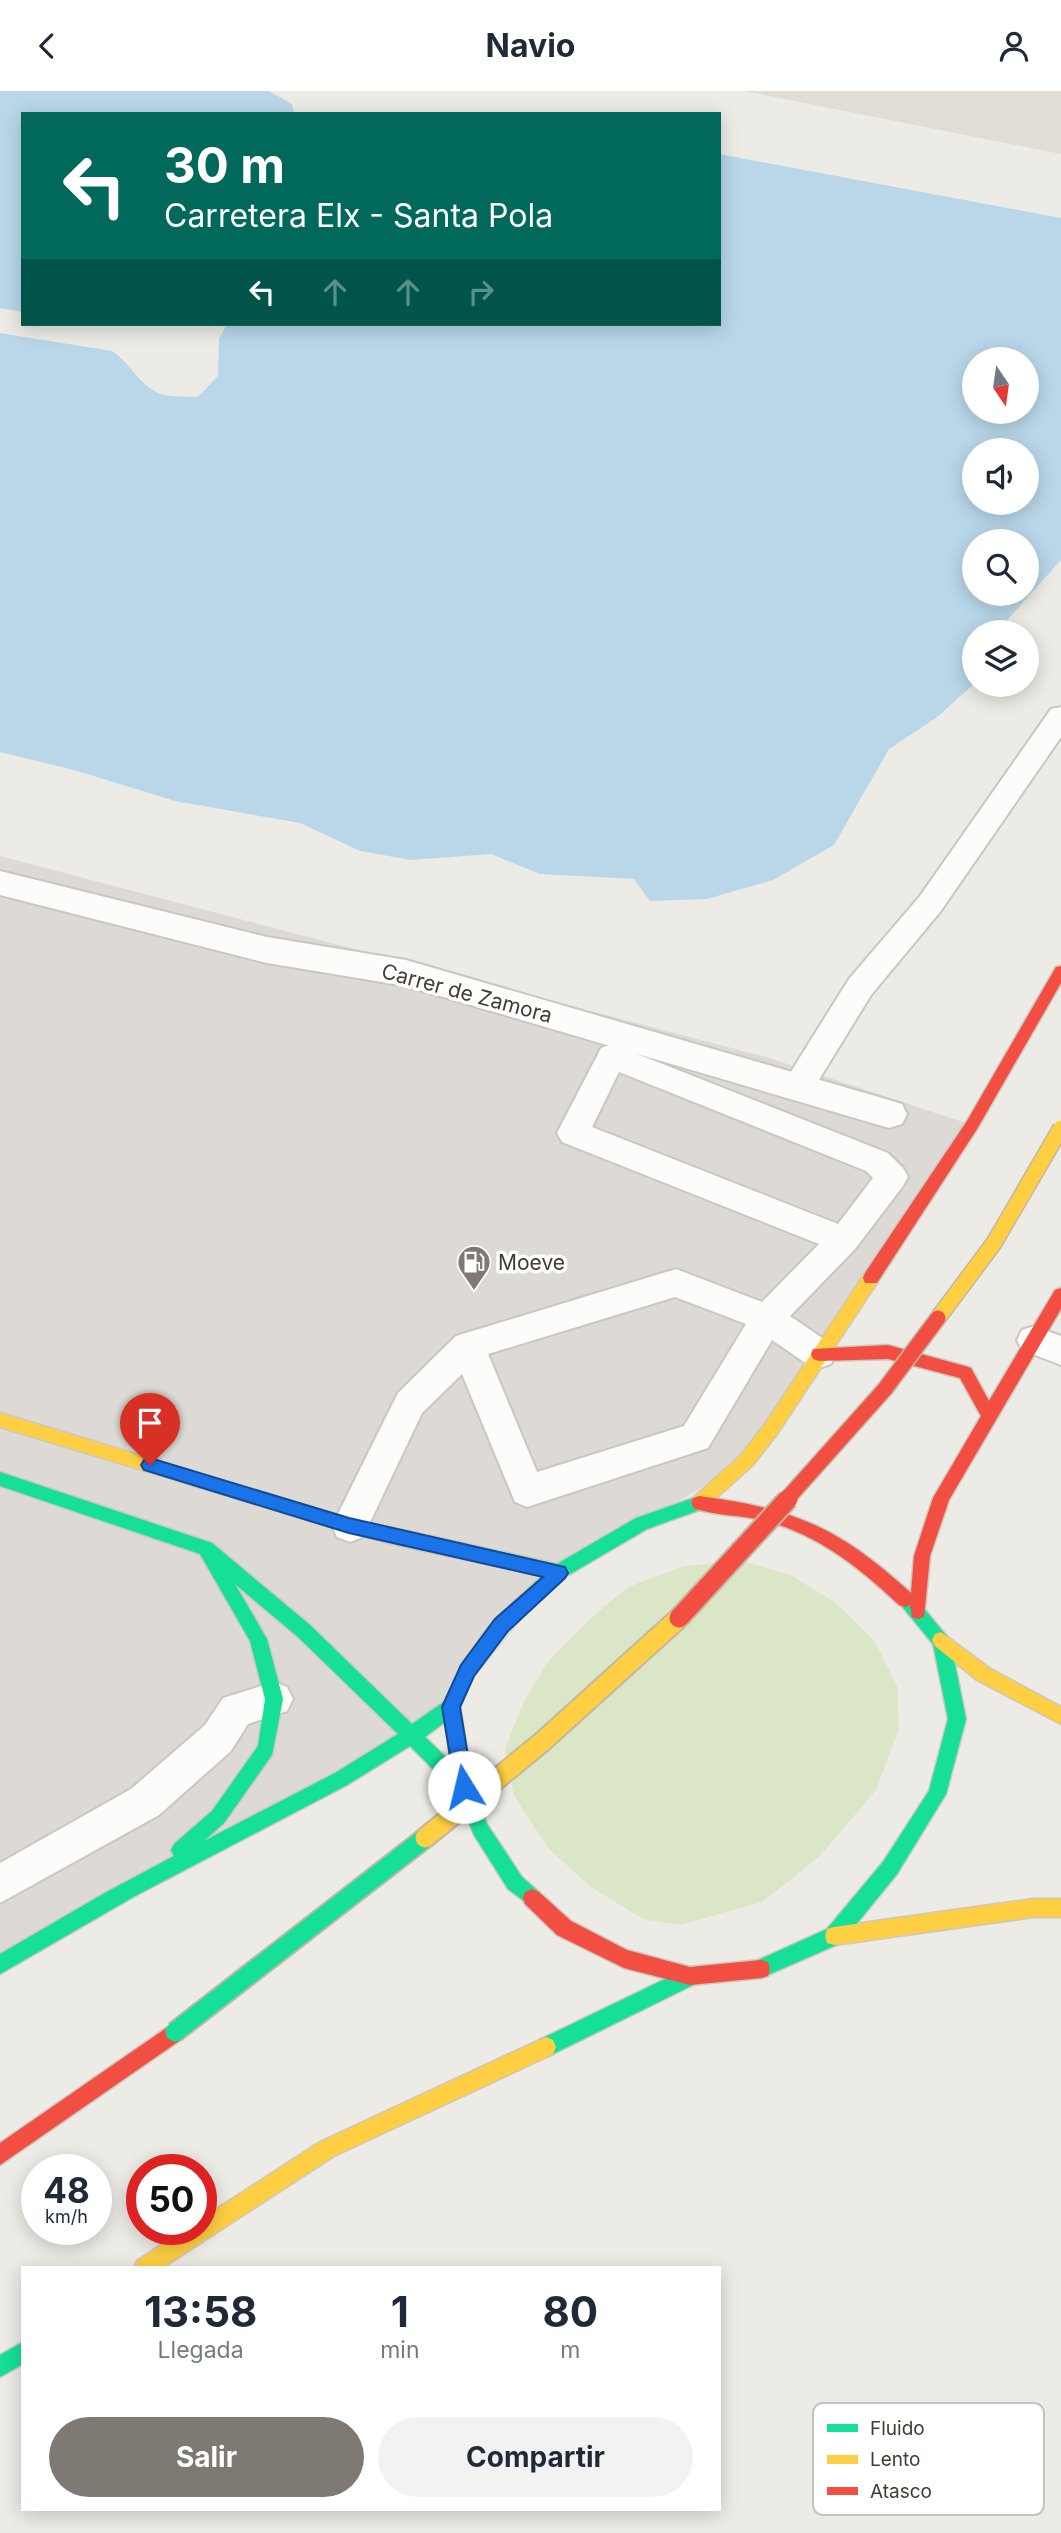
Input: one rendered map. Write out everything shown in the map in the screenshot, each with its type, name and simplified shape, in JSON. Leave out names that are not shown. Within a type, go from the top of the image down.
[{"type":"main road","points":[[0,1965],[147,1880],[320,1795],[412,1739],[451,1707],[467,1671],[501,1625],[559,1573],[642,1523],[699,1503],[746,1461],[771,1429],[972,1125],[1061,971]]},
{"type":"main road","points":[[0,2155],[175,2032],[386,1870],[542,1742],[698,1600],[885,1389],[994,1243],[1061,1128]]},
{"type":"main road","points":[[918,1611],[922,1556],[941,1498],[989,1416],[1048,1346],[1061,1295]]},
{"type":"main road","points":[[820,1354],[888,1352],[965,1373],[989,1416]]},
{"type":"main road","points":[[0,1420],[349,1526],[559,1573]]},
{"type":"main road","points":[[0,1479],[206,1548],[304,1631],[464,1787]]},
{"type":"main road","points":[[699,1503],[766,1513],[827,1537],[881,1576],[918,1611],[941,1640],[983,1674],[1061,1716]]},
{"type":"main road","points":[[147,1880],[218,1817],[266,1749],[274,1699],[258,1639],[206,1548]]},
{"type":"main road","points":[[834,1936],[890,1868],[937,1794],[957,1719],[941,1640]]},
{"type":"main road","points":[[451,1707],[464,1787],[480,1829],[515,1883],[564,1928],[624,1959],[690,1976],[756,1971],[834,1936],[1033,1908],[1061,1908]]},
{"type":"main road","points":[[147,2266],[327,2149],[508,2066],[690,1976]]},
{"type":"main road","points":[[0,2367],[21,2353]]},
{"type":"street","name":"Carrer de Zamora","points":[[0,883],[267,950],[406,973],[889,1114]]},
{"type":"lane","points":[[798,1087],[860,987],[930,904],[1061,716]]},
{"type":"lane","points":[[844,1240],[573,1133],[612,1056],[877,1162],[892,1177],[906,1223]]},
{"type":"lane","points":[[468,1346],[527,1491],[696,1437],[767,1318],[844,1240],[892,1177]]},
{"type":"lane","points":[[349,1526],[410,1403],[468,1346],[676,1283],[767,1318],[820,1354]]},
{"type":"lane","points":[[0,1884],[145,1803],[218,1738],[236,1710],[274,1699]]},
{"type":"shaded area","points":[[744,91],[1061,91],[1061,154]]},
{"type":"shaded area","points":[[0,856],[766,1057],[972,1125],[746,1461],[559,1573],[451,1707],[0,1965]]},
{"type":"green space","points":[[744,1561],[792,1576],[836,1603],[875,1642],[897,1686],[899,1729],[876,1790],[819,1857],[762,1902],[680,1925],[643,1919],[591,1887],[549,1849],[514,1796],[505,1749],[523,1703],[550,1659],[592,1617],[628,1587],[684,1566]]},
{"type":"water","points":[[0,91],[269,91],[292,104],[294,112],[21,112],[21,312],[0,308]]},
{"type":"water","points":[[721,154],[1061,218],[1061,560],[1039,585],[1039,529],[962,529],[962,606],[1020,606],[1008,620],[962,620],[962,695],[936,718],[889,749],[834,845],[773,880],[707,899],[650,901],[634,879],[540,874],[491,854],[411,860],[360,851],[300,823],[175,801],[74,770],[0,752],[0,333],[112,351],[145,384],[162,395],[198,397],[218,376],[219,339],[226,326],[721,326]]},
{"type":"traffic: fast","points":[[0,1479],[206,1548],[304,1631],[464,1787]]},
{"type":"traffic: fast","points":[[532,1898],[515,1883],[480,1829],[464,1787],[451,1707],[467,1671],[501,1625],[559,1572],[642,1523],[699,1503]]},
{"type":"traffic: fast","points":[[402,1538],[559,1572]]},
{"type":"traffic: fast","points":[[180,1850],[218,1817],[266,1749],[274,1699],[258,1639],[206,1548]]},
{"type":"traffic: fast","points":[[761,1969],[834,1936],[890,1868],[937,1794],[957,1719],[941,1640],[905,1599]]},
{"type":"traffic: fast","points":[[0,1965],[128,1890],[341,1779],[451,1707]]},
{"type":"traffic: fast","points":[[175,2032],[425,1838]]},
{"type":"traffic: fast","points":[[546,2047],[690,1976]]},
{"type":"traffic: fast","points":[[0,2367],[21,2353]]},
{"type":"traffic: slow","points":[[938,1318],[994,1243],[1061,1128]]},
{"type":"traffic: slow","points":[[699,1503],[746,1461],[771,1429],[871,1278]]},
{"type":"traffic: slow","points":[[0,1420],[350,1526],[402,1538]]},
{"type":"traffic: slow","points":[[425,1838],[542,1742],[679,1618]]},
{"type":"traffic: slow","points":[[941,1640],[983,1674],[1061,1716]]},
{"type":"traffic: slow","points":[[834,1936],[1033,1908],[1061,1908]]},
{"type":"traffic: slow","points":[[147,2266],[327,2149],[546,2047]]},
{"type":"traffic: jam","points":[[871,1278],[972,1125],[1061,971]]},
{"type":"traffic: jam","points":[[918,1611],[922,1556],[941,1498],[1061,1295]]},
{"type":"traffic: jam","points":[[679,1618],[885,1389],[938,1318]]},
{"type":"traffic: jam","points":[[819,1354],[888,1352],[965,1373],[989,1416]]},
{"type":"traffic: jam","points":[[699,1503],[763,1513],[803,1526],[857,1558],[905,1599]]},
{"type":"traffic: jam","points":[[532,1898],[564,1928],[624,1959],[690,1976],[761,1969]]},
{"type":"traffic: jam","points":[[0,2155],[175,2032]]},
{"type":"place","name":"Moeve","points":[[474,1292]]},
{"type":"route","points":[[150,1465],[349,1526],[559,1573],[501,1625],[467,1671],[451,1707],[464,1787]]}]
